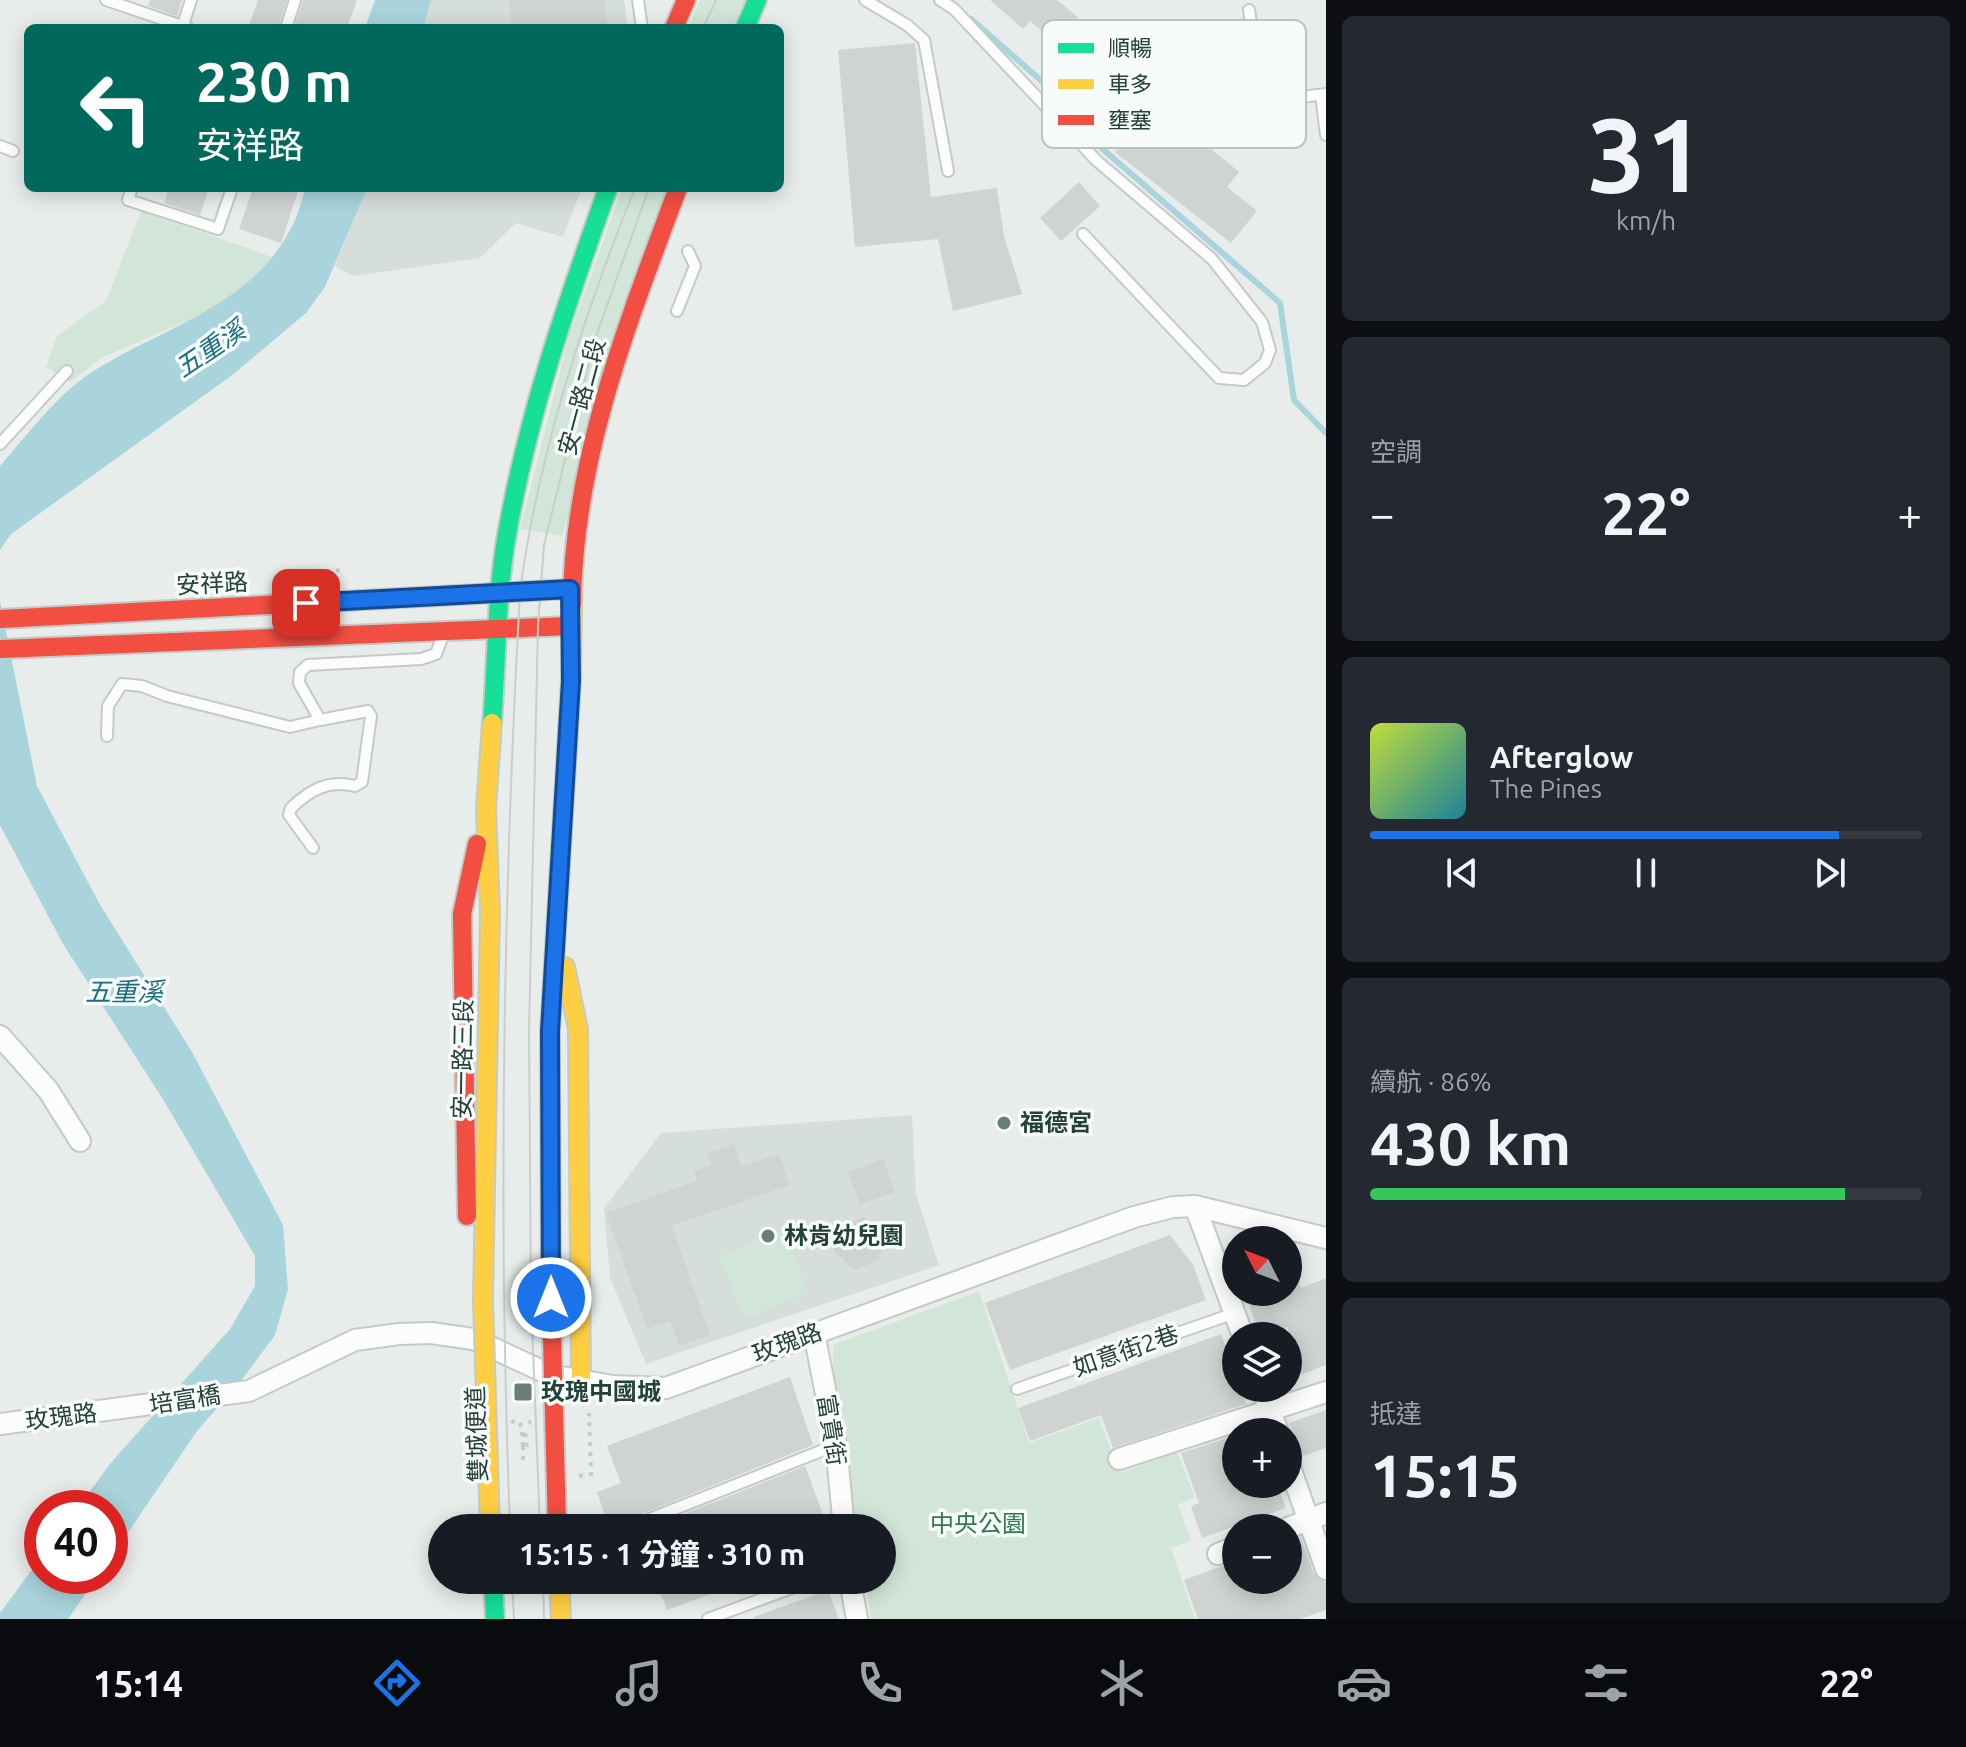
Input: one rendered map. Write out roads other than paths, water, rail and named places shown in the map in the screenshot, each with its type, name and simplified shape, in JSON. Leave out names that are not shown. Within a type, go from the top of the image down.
[{"type":"street","points":[[676,24],[686,0]]},
{"type":"street","points":[[747,24],[757,0]]},
{"type":"street","name":"安一路二段","points":[[500,592],[508,526],[529,426],[556,332],[607,192]]},
{"type":"street","name":"安一路二段","points":[[569,626],[572,550],[593,443],[618,348],[676,192]]},
{"type":"street","name":"安祥路","points":[[0,619],[570,589]]},
{"type":"street","name":"安一路三段","points":[[490,1514],[483,1299],[490,913],[486,808],[500,592]]},
{"type":"street","points":[[0,649],[569,626],[571,681],[550,1031],[551,1298],[557,1514]]},
{"type":"street","points":[[473,1339],[462,914],[486,808]]},
{"type":"street","points":[[557,933],[578,1029],[581,1381]]},
{"type":"street","points":[[0,1036],[48,1090],[80,1141]]},
{"type":"street","points":[[1195,1206],[1238,1322]]},
{"type":"street","name":"玫瑰路","points":[[249,1391],[355,1340],[431,1333],[473,1339],[551,1375],[581,1381],[666,1388],[1134,1217],[1173,1207],[1195,1206],[1326,1238]]},
{"type":"street","name":"富貴街","points":[[814,1333],[836,1445],[843,1514]]},
{"type":"street","name":"雙城便道","points":[[473,1339],[479,1514]]},
{"type":"street","name":"培富橋","points":[[122,1410],[249,1391]]},
{"type":"street","points":[[1119,1459],[1326,1392]]},
{"type":"street","points":[[1267,1402],[1272,1418]]},
{"type":"street","name":"玫瑰路","points":[[0,1424],[122,1410]]},
{"type":"street","points":[[1302,1489],[1317,1517],[1326,1569]]},
{"type":"street","points":[[484,1594],[485,1619]]},
{"type":"street","points":[[494,1594],[495,1619]]},
{"type":"street","points":[[560,1594],[561,1619]]},
{"type":"street","points":[[853,1594],[857,1619]]},
{"type":"lane","points":[[106,0],[175,24]]},
{"type":"lane","points":[[185,24],[191,0]]},
{"type":"lane","points":[[287,24],[295,0]]},
{"type":"lane","points":[[638,0],[641,24]]},
{"type":"lane","points":[[865,0],[907,25],[924,40],[948,171]]},
{"type":"lane","points":[[940,0],[954,9],[1042,103]]},
{"type":"lane","points":[[1249,10],[1250,20]]},
{"type":"lane","points":[[1324,94],[1326,135]]},
{"type":"lane","points":[[0,146],[13,151]]},
{"type":"lane","points":[[1083,234],[1219,378],[1244,380],[1265,363],[1270,350],[1262,322],[1212,259],[1085,148]]},
{"type":"lane","points":[[131,192],[128,200],[218,229],[231,192]]},
{"type":"lane","points":[[677,311],[695,266],[688,251]]},
{"type":"lane","points":[[0,444],[67,371]]},
{"type":"lane","points":[[320,720],[299,683],[300,672],[308,665],[421,659],[436,654],[445,629]]},
{"type":"lane","points":[[107,736],[108,706],[122,684],[142,686],[167,696],[290,727],[368,711],[371,716],[362,782],[355,786],[338,782],[326,784],[291,808],[289,815],[313,848]]},
{"type":"lane","name":"如意街2巷","points":[[1017,1389],[1235,1313]]},
{"type":"lane","points":[[662,1514],[836,1445]]},
{"type":"lane","points":[[708,1619],[775,1594]]},
{"type":"water","points":[[375,0],[431,0],[424,24],[366,24]]},
{"type":"water","name":"五重溪","points":[[305,192],[365,192],[325,287],[306,313],[231,376],[11,534],[0,550],[0,466],[44,414],[95,370],[230,296],[254,277],[274,254],[298,213]]},
{"type":"water","name":"五重溪","points":[[0,601],[37,786],[99,903],[192,1052],[283,1225],[288,1289],[275,1335],[244,1377],[197,1431],[128,1533],[128,1490],[91,1490],[109,1465],[230,1329],[255,1286],[255,1256],[164,1101],[63,944],[0,825]]},
{"type":"water","points":[[24,1580],[24,1594],[85,1594],[68,1619],[0,1619],[0,1613]]},
{"type":"waterway","points":[[971,19],[1042,81]]},
{"type":"waterway","points":[[1101,148],[1280,303],[1294,400],[1326,433]]},
{"type":"tram line","points":[[705,24],[716,0]]},
{"type":"tram line","points":[[510,1514],[504,1294],[504,1060],[520,591],[539,488],[565,386],[633,192]]},
{"type":"tram line","points":[[539,1514],[531,1299],[529,1031],[538,625],[544,545],[594,342],[648,192]]},
{"type":"tram line","points":[[513,1594],[514,1619]]},
{"type":"tram line","points":[[543,1594],[544,1619]]},
{"type":"place","name":"福德宮","points":[[1004,1123]]},
{"type":"place","name":"林肯幼兒園","points":[[768,1236]]},
{"type":"place","name":"玫瑰中國城","points":[[523,1392]]},
{"type":"park label","name":"中央公園","points":[[978,1524]]}]
